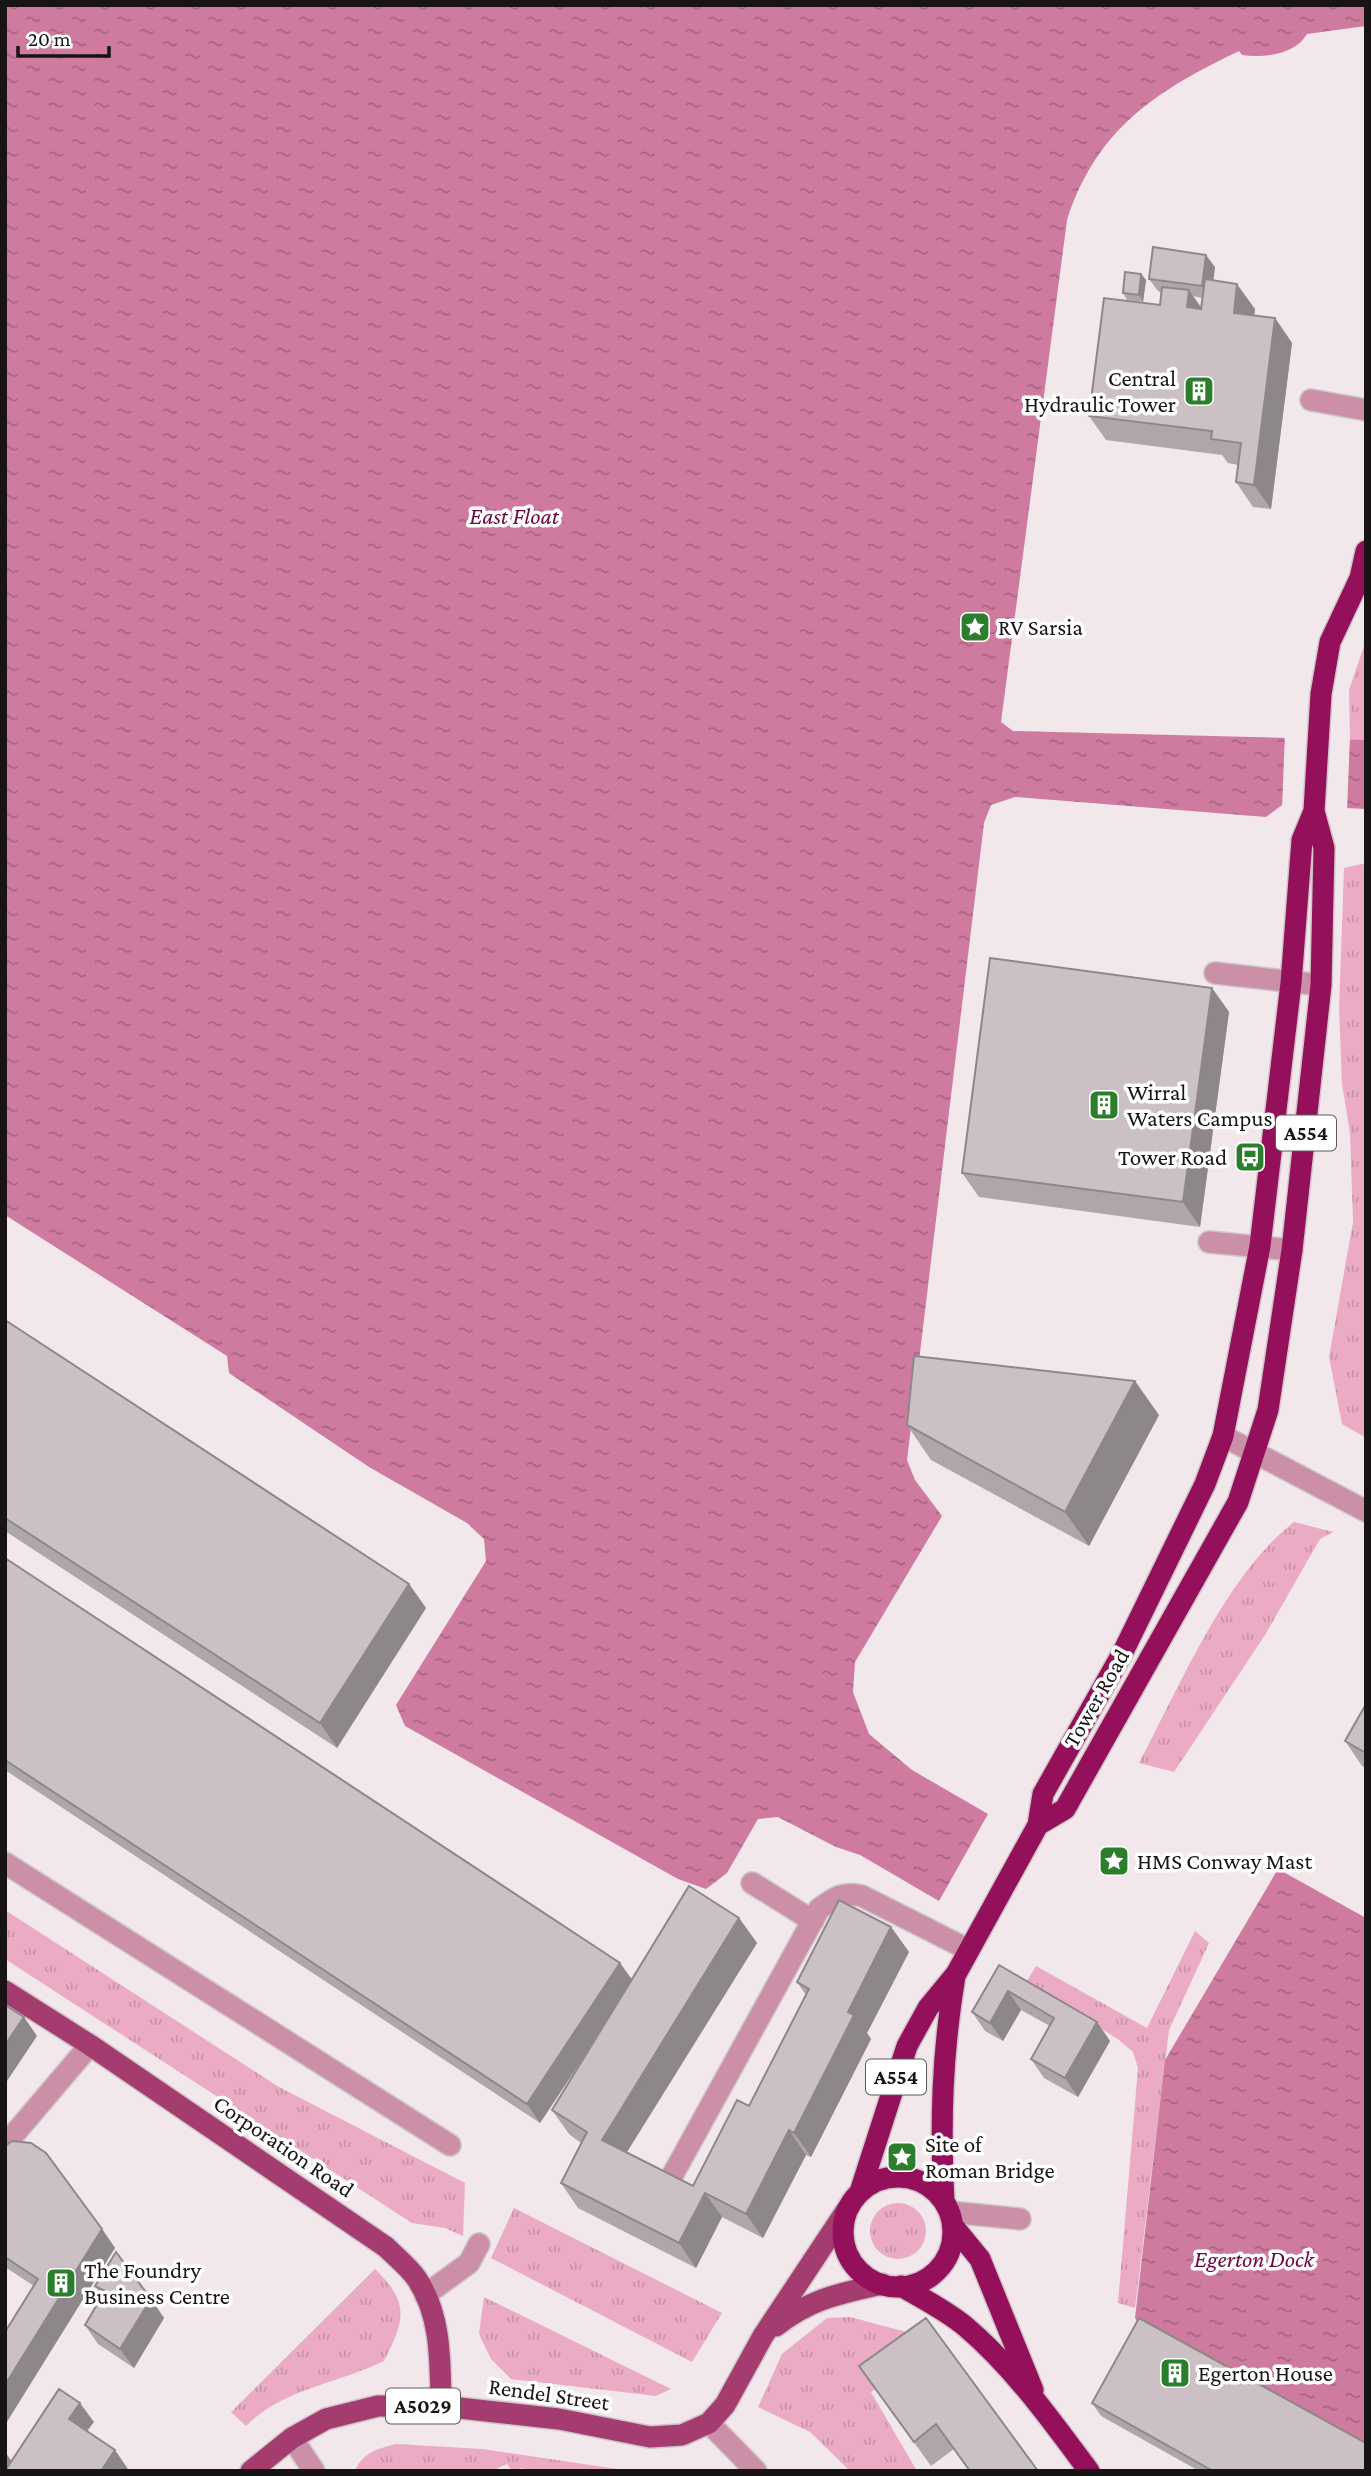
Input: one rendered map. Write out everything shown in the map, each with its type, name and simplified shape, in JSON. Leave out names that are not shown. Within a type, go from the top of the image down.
[{"type":"highway","name":"Tower Road","points":[[1038,1825],[1065,1809],[1238,1502],[1268,1410],[1292,1250],[1321,985],[1324,848],[1314,811],[1324,669],[1330,642],[1363,577],[1366,551]]},
{"type":"highway","name":"Tower Road","points":[[854,2200],[907,2046],[928,2008],[956,1974],[1038,1825],[1043,1794],[1122,1654],[1205,1484],[1223,1436],[1259,1246],[1291,983],[1302,840],[1314,811]]},
{"type":"highway","name":"Tower Road","points":[[949,2213],[940,2134],[944,2047],[956,1974]]},
{"type":"highway","name":"A554","points":[[1039,2404],[980,2259],[949,2213],[923,2183],[902,2177],[884,2179],[854,2200],[843,2226],[848,2254],[862,2273],[892,2285],[964,2325],[1039,2404],[1089,2471]]},
{"type":"highway","name":"A554","points":[[892,2285],[925,2280],[943,2263],[952,2243],[949,2213]]},
{"type":"main road","name":"Corporation Road","points":[[5,1991],[90,2045],[386,2247],[417,2278],[433,2313],[440,2350],[441,2406]]},
{"type":"main road","points":[[709,2423],[725,2405],[764,2336],[854,2200]]},
{"type":"main road","points":[[764,2336],[810,2302],[830,2294],[892,2285]]},
{"type":"main road","name":"Rendel Street","points":[[251,2471],[292,2438],[326,2419],[378,2406],[441,2406],[559,2419],[650,2437],[682,2435],[709,2423]]},
{"type":"street","points":[[1311,400],[1366,410]]},
{"type":"street","points":[[1215,973],[1321,985]]},
{"type":"street","points":[[1209,1242],[1292,1250]]},
{"type":"street","points":[[1223,1436],[1366,1511]]},
{"type":"street","points":[[5,1863],[450,2145]]},
{"type":"street","points":[[752,1883],[813,1921]]},
{"type":"street","points":[[671,2176],[819,1909],[838,1896],[850,1893],[862,1896],[969,1950]]},
{"type":"street","points":[[5,2145],[90,2045]]},
{"type":"street","points":[[949,2213],[1020,2219]]},
{"type":"street","points":[[425,2295],[469,2263],[479,2244]]},
{"type":"street","points":[[709,2423],[756,2471]]},
{"type":"street","points":[[292,2438],[314,2471]]},
{"type":"green space","points":[[1366,640],[1366,740],[1350,740],[1349,690]]},
{"type":"green space","points":[[1366,863],[1366,1438],[1342,1424],[1329,1357],[1353,1222],[1350,1133],[1342,1084],[1339,1008],[1344,868]]},
{"type":"green space","points":[[1294,1522],[1333,1532],[1320,1539],[1265,1635],[1174,1772],[1139,1763],[1225,1602],[1269,1545]]},
{"type":"green space","points":[[5,1910],[279,2087],[465,2183],[463,2236],[445,2228],[412,2223],[5,1959]]},
{"type":"green space","points":[[1195,1931],[1209,1943],[1169,2030],[1135,2308],[1118,2303],[1138,2068],[1133,2052],[1119,2040],[1027,1981],[1036,1966],[1147,2028]]},
{"type":"green space","points":[[893,2203],[903,2203],[918,2211],[924,2220],[924,2242],[918,2251],[903,2259],[893,2259],[875,2247],[870,2236],[870,2226],[882,2208]]},
{"type":"green space","points":[[514,2208],[722,2313],[692,2362],[491,2258]]},
{"type":"green space","points":[[375,2269],[394,2292],[400,2312],[400,2323],[384,2361],[277,2403],[246,2426],[231,2412]]},
{"type":"green space","points":[[484,2297],[671,2389],[656,2396],[511,2379],[491,2359],[479,2334]]},
{"type":"green space","points":[[850,2317],[944,2342],[871,2392],[917,2471],[850,2471],[810,2432],[758,2407],[782,2354],[827,2318]]},
{"type":"green space","points":[[396,2444],[482,2449],[617,2469],[525,2471],[522,2468],[512,2471],[507,2464],[492,2471],[355,2471],[367,2456]]},
{"type":"water","name":"East Float","points":[[5,5],[1366,5],[1366,26],[1307,34],[1295,47],[1278,54],[1251,56],[1242,55],[1239,51],[1181,81],[1156,98],[1133,116],[1095,160],[1067,220],[1001,722],[1013,731],[1366,740],[1366,809],[1282,805],[1266,817],[1015,797],[991,805],[984,823],[907,1460],[915,1480],[942,1516],[855,1662],[853,1692],[869,1734],[912,1770],[988,1814],[939,1901],[860,1855],[836,1847],[778,1817],[758,1819],[727,1873],[706,1889],[678,1879],[405,1726],[396,1705],[486,1561],[484,1539],[467,1523],[369,1467],[229,1373],[227,1356],[5,1215]]},
{"type":"water","name":"Egerton Dock","points":[[1278,1869],[1366,1918],[1366,2454],[1139,2325],[1135,2318],[1165,2060]]},
{"type":"pier","points":[[1285,733],[1350,736],[1347,812],[1282,809]]},
{"type":"building","points":[[1153,247],[1206,255],[1202,286],[1149,279]]},
{"type":"building","points":[[1125,272],[1141,274],[1139,295],[1123,293]]},
{"type":"building","name":"Central Hydraulic Tower","points":[[1205,279],[1237,284],[1234,313],[1275,318],[1254,485],[1236,482],[1241,443],[1211,439],[1212,431],[1089,416],[1104,298],[1160,305],[1162,287],[1189,290],[1187,307],[1201,309]]},
{"type":"building","name":"Wirral Waters Campus","points":[[990,958],[1212,988],[1183,1202],[962,1173]]},
{"type":"building","points":[[5,1320],[409,1584],[320,1723],[5,1518]]},
{"type":"building","points":[[914,1356],[1135,1381],[1065,1512],[907,1425]]},
{"type":"building","points":[[5,1558],[620,1963],[527,2104],[5,1760]]},
{"type":"building","points":[[1366,1704],[1366,1753],[1345,1741]]},
{"type":"building","points":[[689,1886],[739,1918],[602,2140],[693,2186],[737,2100],[749,2106],[809,1989],[797,1982],[839,1900],[891,1927],[848,2012],[854,2015],[794,2133],[789,2130],[746,2214],[705,2193],[679,2243],[561,2183],[587,2132],[552,2110]]},
{"type":"building","points":[[999,1965],[1097,2022],[1065,2078],[1031,2059],[1054,2018],[1008,1991],[990,2023],[972,2012]]},
{"type":"building","points":[[5,2005],[24,2017],[5,2045]]},
{"type":"building","name":"The Foundry Business Centre","points":[[12,2141],[31,2143],[46,2153],[102,2229],[5,2385],[5,2332],[38,2279],[5,2257],[5,2146]]},
{"type":"building","points":[[116,2252],[151,2299],[120,2349],[85,2325],[105,2291],[95,2286]]},
{"type":"building","points":[[926,2318],[1038,2471],[970,2471],[936,2424],[914,2442],[859,2366]]},
{"type":"building","name":"Egerton House","points":[[1139,2318],[1366,2443],[1366,2471],[1213,2471],[1092,2403]]},
{"type":"building","points":[[59,2389],[80,2403],[69,2419],[115,2450],[101,2471],[5,2471]]},
{"type":"place","name":"Central Hydraulic Tower","points":[[1199,391]]},
{"type":"place","name":"RV Sarsia","points":[[975,627]]},
{"type":"place","name":"Wirral Waters Campus","points":[[1104,1105]]},
{"type":"place","name":"Tower Road","points":[[1250,1157]]},
{"type":"place","name":"HMS Conway Mast","points":[[1114,1861]]},
{"type":"place","name":"Site of Roman Bridge","points":[[902,2157]]},
{"type":"place","name":"The Foundry Business Centre","points":[[61,2283]]},
{"type":"place","name":"Egerton House","points":[[1175,2373]]}]
